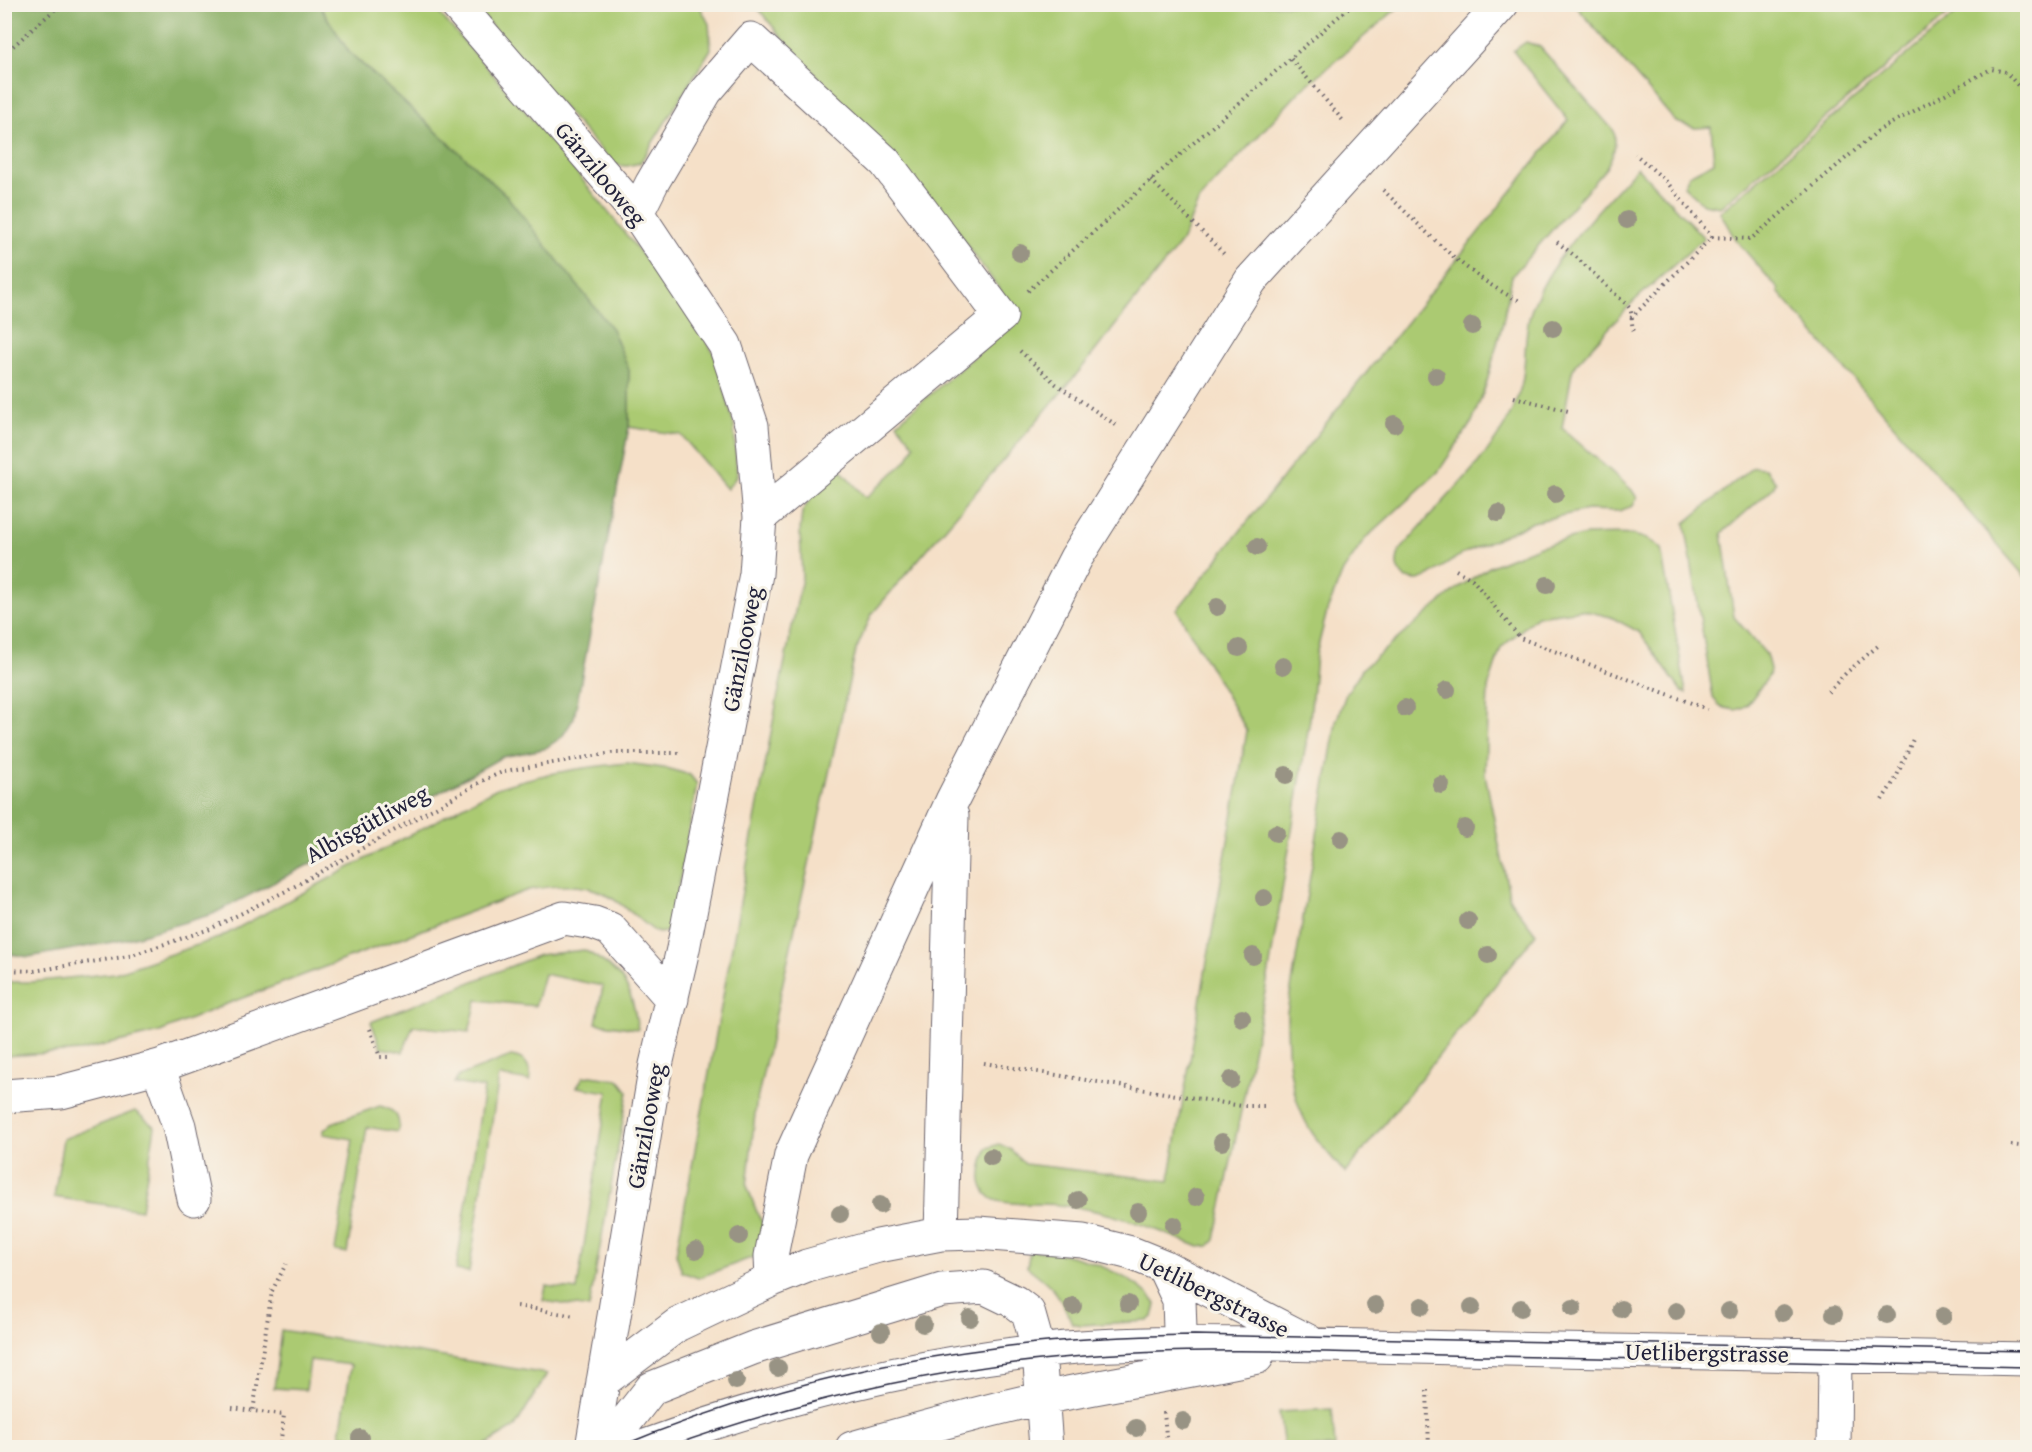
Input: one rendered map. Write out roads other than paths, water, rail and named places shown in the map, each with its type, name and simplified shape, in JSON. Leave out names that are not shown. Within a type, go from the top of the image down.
[{"type":"street","name":"Gänzilooweg","points":[[456,4],[637,213],[725,345],[752,426],[760,517],[756,574],[672,999],[656,1065],[603,1381]]},
{"type":"street","points":[[772,1280],[771,1256],[791,1155],[952,801],[1076,558],[1251,280],[1502,4]]},
{"type":"street","points":[[637,213],[706,91],[751,39],[885,162],[1001,316],[760,517]]},
{"type":"street","points":[[941,1234],[952,801]]},
{"type":"street","points":[[4,1096],[61,1092],[158,1067],[564,918],[594,923],[610,929],[672,999]]},
{"type":"street","points":[[158,1067],[179,1126],[194,1200]]},
{"type":"street","name":"Uetlibergstrasse","points":[[603,1381],[677,1325],[772,1280],[807,1266],[878,1246],[941,1234],[978,1233],[1083,1241],[1131,1253],[1163,1266],[1315,1345]]},
{"type":"street","points":[[1163,1266],[1179,1300],[1181,1360],[1172,1375]]},
{"type":"street","points":[[605,1448],[652,1388],[753,1348],[942,1290],[984,1287],[1015,1302],[1028,1312],[1039,1351],[1046,1448]]},
{"type":"street","name":"Uetlibergstrasse","points":[[640,1448],[709,1422],[818,1392],[960,1362],[1039,1351],[1181,1343],[2028,1359]]},
{"type":"street","name":"Uetlibergstrasse","points":[[852,1448],[971,1414],[1315,1345]]},
{"type":"street","points":[[1834,1448],[1835,1356]]},
{"type":"street","points":[[592,1448],[603,1381]]},
{"type":"tram line","points":[[616,1448],[661,1430],[754,1399],[849,1373],[946,1355],[1069,1340],[1194,1335],[2028,1351]]},
{"type":"tram line","points":[[665,1448],[762,1416],[860,1390],[1010,1363],[1114,1354],[1275,1351],[2028,1367]]}]
